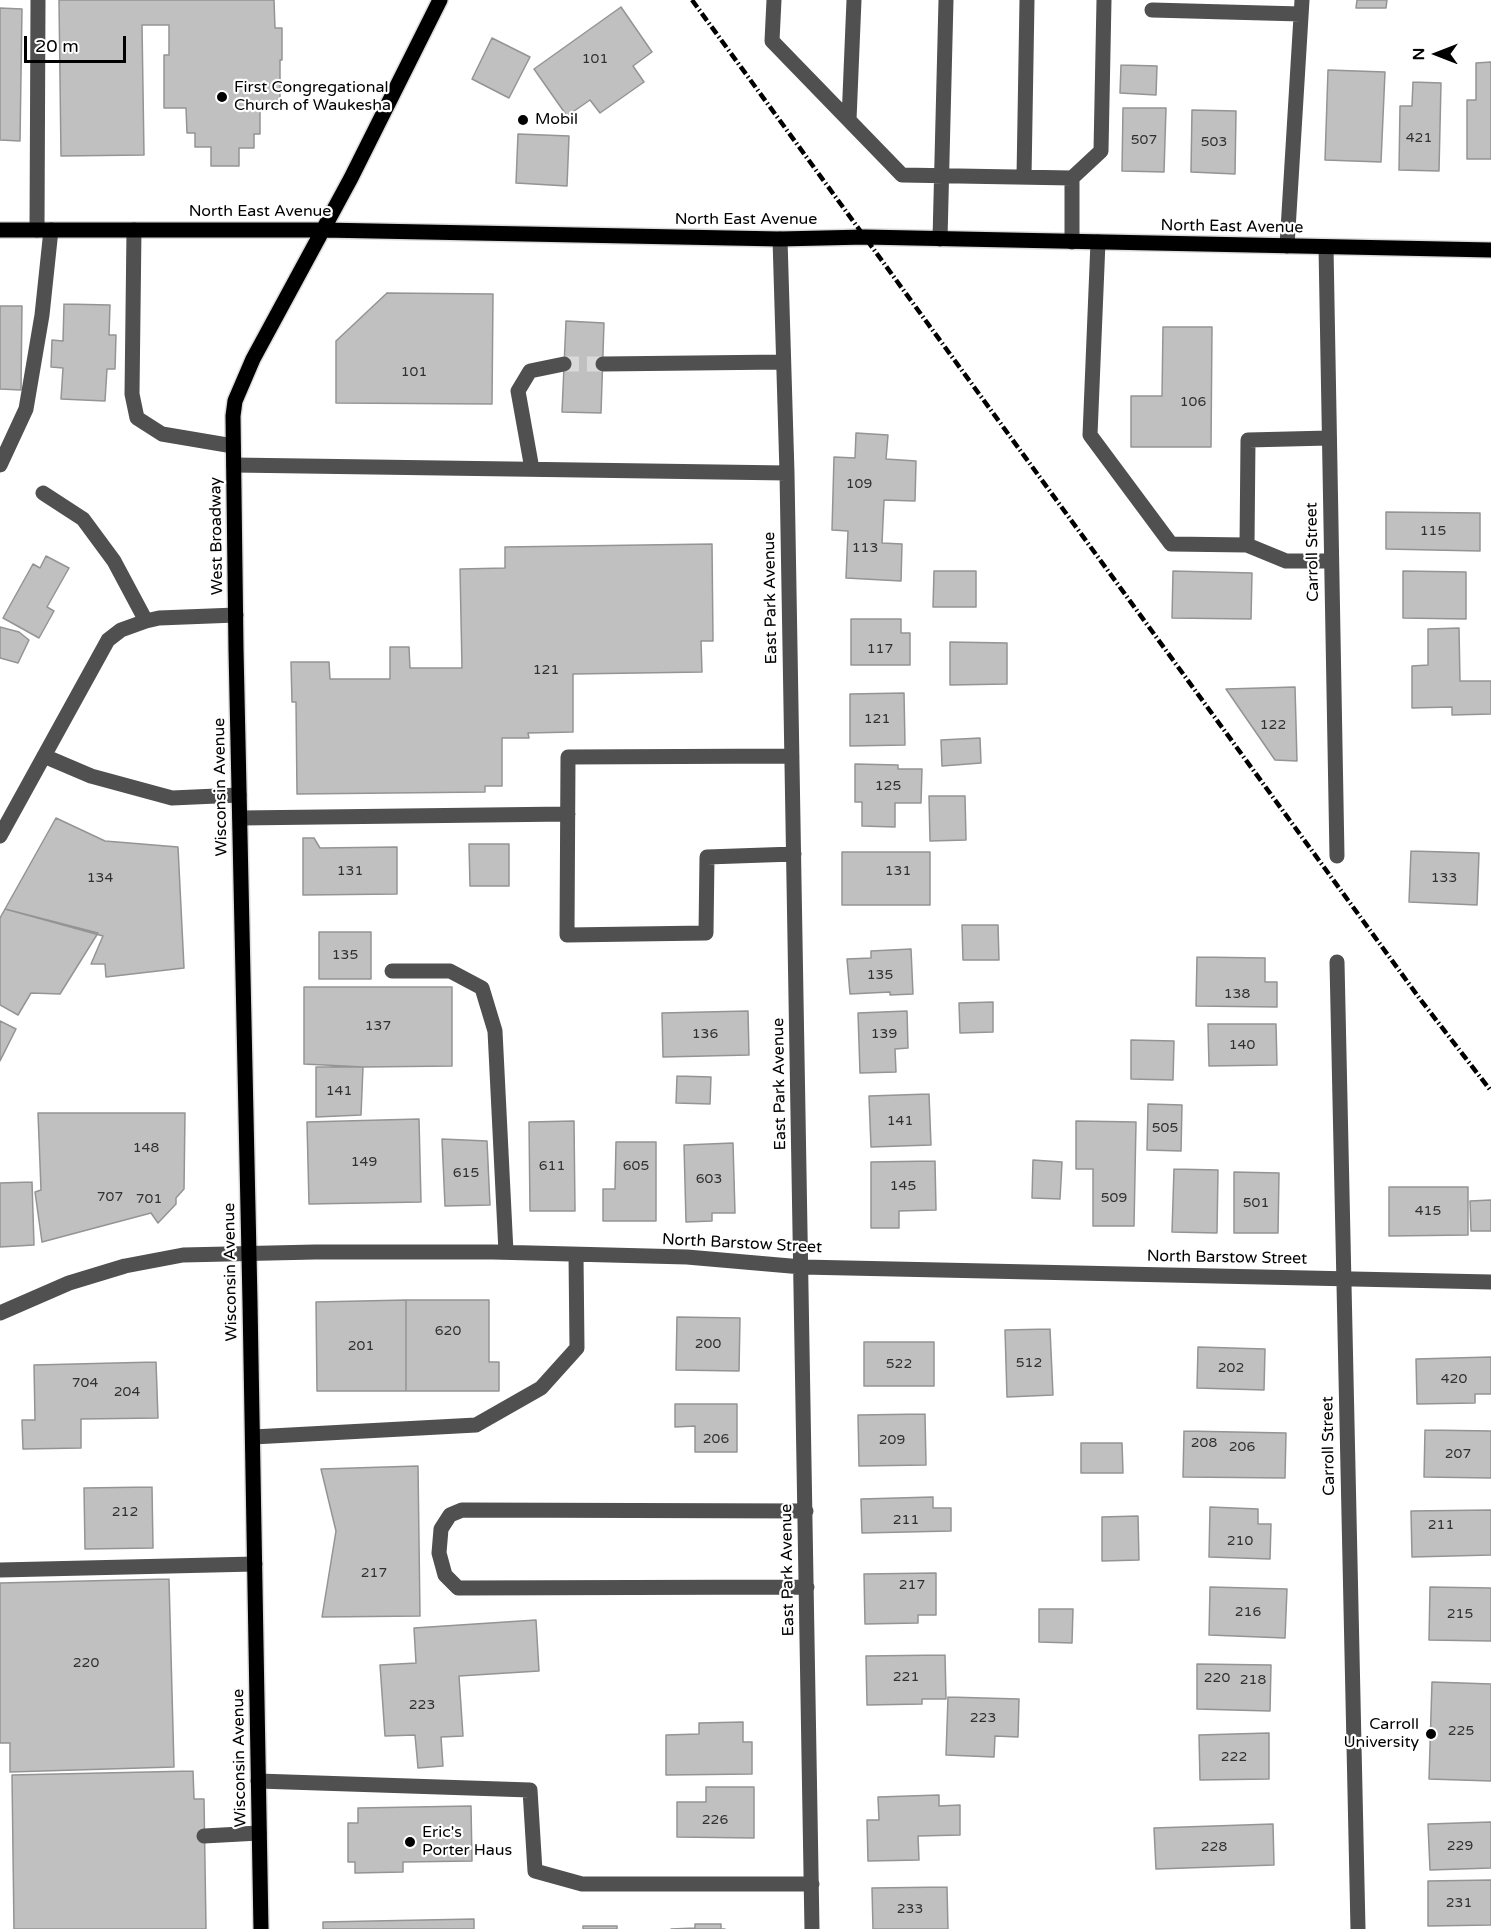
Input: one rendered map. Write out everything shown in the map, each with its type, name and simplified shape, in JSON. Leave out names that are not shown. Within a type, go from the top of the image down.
[{"type":"main road","name":"West Broadway","points":[[236,615],[233,446],[235,401],[252,359],[323,230],[440,0]]},
{"type":"main road","name":"North East Avenue","points":[[0,230],[323,230],[780,239],[865,237],[1491,250]]},
{"type":"main road","name":"Wisconsin Avenue","points":[[236,615],[261,1929]]},
{"type":"street","points":[[0,465],[26,409],[42,315],[44,230],[38,0]]},
{"type":"street","points":[[774,0],[772,41],[902,175],[1072,178],[1101,151],[1104,0]]},
{"type":"street","points":[[849,120],[854,0]]},
{"type":"street","points":[[940,239],[946,0]]},
{"type":"street","points":[[1024,177],[1027,0]]},
{"type":"street","points":[[1152,10],[1302,7],[1287,246]]},
{"type":"street","points":[[1072,178],[1072,242]]},
{"type":"street","points":[[134,230],[132,394],[137,418],[162,434],[233,446]]},
{"type":"street","name":"East Park Avenue","points":[[780,239],[787,473],[812,1929]]},
{"type":"street","points":[[1098,242],[1090,435],[1171,544],[1247,544],[1286,561],[1331,561]]},
{"type":"street","name":"Carroll Street","points":[[1326,247],[1337,856]]},
{"type":"street","points":[[603,364],[783,362]]},
{"type":"street","points":[[532,469],[518,391],[530,371],[564,364]]},
{"type":"street","points":[[1247,544],[1248,440],[1329,438]]},
{"type":"street","points":[[234,465],[787,473]]},
{"type":"street","points":[[43,493],[83,519],[114,561],[146,621]]},
{"type":"street","name":"West Broadway","points":[[0,836],[108,640],[121,630],[146,621],[236,615]]},
{"type":"street","points":[[44,756],[91,776],[172,798],[240,795]]},
{"type":"street","points":[[792,756],[568,757],[567,935],[706,933],[707,857],[794,854]]},
{"type":"street","points":[[240,818],[568,814]]},
{"type":"street","name":"Carroll Street","points":[[1337,962],[1358,1929]]},
{"type":"street","points":[[392,971],[450,971],[482,988],[495,1031],[506,1252]]},
{"type":"street","name":"North Barstow Street","points":[[0,1313],[69,1283],[125,1266],[183,1255],[315,1252],[506,1252],[687,1257],[802,1267],[1491,1282]]},
{"type":"street","points":[[252,1437],[476,1425],[542,1388],[577,1348],[576,1255]]},
{"type":"street","points":[[806,1511],[462,1510],[450,1515],[441,1529],[439,1553],[445,1575],[458,1588],[807,1587]]},
{"type":"street","points":[[0,1570],[255,1564]]},
{"type":"street","points":[[258,1781],[530,1790],[535,1871],[582,1884],[812,1884]]},
{"type":"street","points":[[204,1836],[259,1833]]},
{"type":"building","points":[[59,0],[274,0],[275,28],[282,28],[280,107],[260,108],[260,134],[254,134],[254,148],[239,148],[239,166],[211,166],[211,147],[195,147],[195,133],[187,133],[186,108],[164,108],[164,55],[169,55],[169,25],[142,25],[144,155],[61,156]]},
{"type":"building","points":[[1357,0],[1387,0],[1386,8],[1356,8]]},
{"type":"building","points":[[621,7],[652,52],[633,66],[644,82],[600,113],[590,100],[567,116],[534,69]]},
{"type":"building","points":[[0,8],[22,9],[20,141],[0,140]]},
{"type":"building","points":[[492,38],[530,57],[509,98],[472,79]]},
{"type":"building","points":[[1491,62],[1491,159],[1467,159],[1467,100],[1476,100],[1476,63]]},
{"type":"building","points":[[1121,65],[1157,66],[1156,95],[1120,93]]},
{"type":"building","points":[[1328,70],[1385,72],[1381,162],[1325,160]]},
{"type":"building","points":[[1413,82],[1441,83],[1439,171],[1399,170],[1400,106],[1412,106]]},
{"type":"building","points":[[1123,108],[1166,108],[1164,172],[1122,171]]},
{"type":"building","points":[[1192,110],[1236,111],[1235,174],[1191,172]]},
{"type":"building","points":[[518,134],[569,136],[567,186],[516,183]]},
{"type":"building","points":[[387,293],[493,294],[492,404],[336,403],[336,341]]},
{"type":"building","points":[[64,304],[110,305],[109,335],[116,335],[115,369],[107,369],[105,401],[61,399],[63,368],[51,367],[52,340],[63,341]]},
{"type":"building","points":[[0,306],[22,306],[21,390],[0,389]]},
{"type":"building","points":[[566,321],[604,323],[601,413],[562,412]]},
{"type":"building","points":[[1163,327],[1212,327],[1211,447],[1131,447],[1131,396],[1162,396]]},
{"type":"building","points":[[856,433],[888,435],[886,459],[916,461],[915,501],[884,500],[882,543],[902,544],[901,581],[846,578],[848,531],[832,530],[834,457],[855,458]]},
{"type":"building","points":[[1386,512],[1480,513],[1480,551],[1386,549]]},
{"type":"building","points":[[712,544],[713,641],[701,641],[702,672],[573,674],[573,732],[528,733],[529,738],[502,738],[502,786],[485,786],[485,792],[297,794],[296,702],[292,702],[291,662],[329,662],[330,679],[390,679],[390,647],[409,647],[410,668],[462,668],[460,569],[505,568],[505,547]]},
{"type":"building","points":[[46,556],[69,568],[47,607],[54,611],[39,638],[3,618],[33,564],[40,568]]},
{"type":"building","points":[[934,571],[976,571],[976,607],[933,607]]},
{"type":"building","points":[[1173,571],[1252,573],[1251,619],[1172,618]]},
{"type":"building","points":[[1403,571],[1466,572],[1466,619],[1403,618]]},
{"type":"building","points":[[851,619],[901,619],[901,633],[910,633],[910,665],[851,665]]},
{"type":"building","points":[[0,627],[19,632],[29,640],[18,663],[0,658]]},
{"type":"building","points":[[1459,628],[1460,681],[1491,681],[1491,714],[1452,715],[1452,707],[1412,708],[1412,666],[1428,665],[1428,629]]},
{"type":"building","points":[[950,642],[1007,643],[1007,684],[950,685]]},
{"type":"building","points":[[1295,687],[1297,761],[1275,760],[1226,689]]},
{"type":"building","points":[[904,693],[905,745],[850,746],[850,694]]},
{"type":"building","points":[[980,738],[981,763],[942,766],[941,740]]},
{"type":"building","points":[[855,764],[898,765],[898,769],[922,769],[921,803],[895,803],[895,827],[862,826],[862,802],[855,802]]},
{"type":"building","points":[[929,796],[965,796],[966,840],[930,841]]},
{"type":"building","points":[[56,818],[105,841],[178,847],[184,968],[106,977],[105,964],[91,964],[103,936],[5,909]]},
{"type":"building","points":[[303,838],[314,838],[320,848],[397,847],[397,894],[303,895]]},
{"type":"building","points":[[469,844],[509,844],[509,886],[470,886]]},
{"type":"building","points":[[1411,851],[1479,853],[1477,905],[1409,902]]},
{"type":"building","points":[[842,852],[930,852],[930,905],[842,905]]},
{"type":"building","points":[[5,909],[98,933],[60,994],[31,993],[18,1015],[0,1005],[0,918]]},
{"type":"building","points":[[962,925],[998,925],[999,960],[963,960]]},
{"type":"building","points":[[319,932],[371,932],[371,979],[319,979]]},
{"type":"building","points":[[911,949],[913,994],[890,995],[890,992],[850,994],[847,959],[871,958],[871,951]]},
{"type":"building","points":[[1197,957],[1265,958],[1265,982],[1277,982],[1277,1007],[1196,1006]]},
{"type":"building","points":[[304,987],[452,987],[452,1066],[363,1067],[304,1064]]},
{"type":"building","points":[[993,1002],[993,1032],[960,1033],[959,1003]]},
{"type":"building","points":[[748,1011],[749,1055],[663,1057],[662,1013]]},
{"type":"building","points":[[907,1011],[908,1048],[895,1049],[896,1072],[860,1073],[858,1013]]},
{"type":"building","points":[[0,1021],[16,1029],[0,1061]]},
{"type":"building","points":[[1208,1024],[1276,1024],[1277,1065],[1209,1066]]},
{"type":"building","points":[[1131,1040],[1174,1041],[1173,1080],[1131,1079]]},
{"type":"building","points":[[316,1067],[363,1067],[361,1115],[316,1117]]},
{"type":"building","points":[[677,1076],[711,1077],[710,1104],[676,1103]]},
{"type":"building","points":[[929,1094],[931,1145],[871,1147],[869,1096]]},
{"type":"building","points":[[1148,1104],[1182,1105],[1181,1151],[1147,1150]]},
{"type":"building","points":[[38,1113],[185,1113],[184,1189],[176,1198],[176,1204],[158,1223],[151,1213],[42,1242],[35,1192],[41,1190]]},
{"type":"building","points":[[419,1119],[421,1202],[309,1204],[307,1122]]},
{"type":"building","points":[[574,1121],[575,1211],[530,1211],[529,1122]]},
{"type":"building","points":[[1076,1121],[1136,1122],[1134,1226],[1093,1226],[1093,1169],[1076,1169]]},
{"type":"building","points":[[442,1139],[487,1141],[490,1205],[445,1206]]},
{"type":"building","points":[[616,1142],[656,1142],[656,1221],[603,1221],[603,1189],[615,1189]]},
{"type":"building","points":[[733,1143],[735,1213],[712,1213],[712,1221],[686,1222],[684,1145]]},
{"type":"building","points":[[1033,1160],[1062,1162],[1060,1199],[1032,1198]]},
{"type":"building","points":[[935,1161],[936,1210],[899,1211],[899,1228],[871,1228],[871,1162]]},
{"type":"building","points":[[1174,1169],[1218,1170],[1217,1233],[1172,1232]]},
{"type":"building","points":[[1234,1172],[1279,1173],[1278,1233],[1234,1233]]},
{"type":"building","points":[[32,1182],[34,1245],[0,1247],[0,1183]]},
{"type":"building","points":[[1389,1187],[1468,1187],[1468,1235],[1389,1236]]},
{"type":"building","points":[[1491,1200],[1491,1231],[1471,1231],[1470,1201]]},
{"type":"building","points":[[406,1300],[406,1391],[317,1391],[316,1302]]},
{"type":"building","points":[[406,1300],[489,1300],[489,1362],[499,1362],[499,1391],[406,1391]]},
{"type":"building","points":[[677,1317],[740,1318],[739,1371],[676,1370]]},
{"type":"building","points":[[1050,1329],[1053,1395],[1007,1397],[1005,1330]]},
{"type":"building","points":[[864,1342],[934,1342],[934,1386],[864,1386]]},
{"type":"building","points":[[1198,1347],[1265,1349],[1264,1390],[1197,1388]]},
{"type":"building","points":[[1491,1357],[1491,1394],[1475,1394],[1475,1403],[1417,1404],[1416,1359]]},
{"type":"building","points":[[156,1362],[158,1418],[81,1419],[81,1448],[23,1449],[22,1420],[35,1420],[34,1365]]},
{"type":"building","points":[[675,1404],[737,1404],[737,1452],[695,1452],[695,1426],[675,1427]]},
{"type":"building","points":[[925,1414],[926,1465],[859,1466],[858,1415]]},
{"type":"building","points":[[1425,1430],[1491,1431],[1491,1478],[1424,1477]]},
{"type":"building","points":[[1184,1431],[1286,1433],[1285,1478],[1183,1477]]},
{"type":"building","points":[[1081,1443],[1122,1443],[1123,1473],[1081,1473]]},
{"type":"building","points":[[418,1466],[420,1616],[322,1617],[336,1531],[321,1469]]},
{"type":"building","points":[[152,1487],[153,1548],[85,1549],[84,1488]]},
{"type":"building","points":[[933,1497],[933,1508],[951,1508],[951,1531],[862,1533],[861,1499]]},
{"type":"building","points":[[1210,1507],[1258,1509],[1258,1524],[1271,1524],[1270,1559],[1209,1557]]},
{"type":"building","points":[[1491,1510],[1491,1555],[1412,1557],[1411,1511]]},
{"type":"building","points":[[1138,1516],[1139,1560],[1102,1561],[1102,1517]]},
{"type":"building","points":[[936,1573],[936,1615],[918,1615],[918,1623],[865,1624],[864,1574]]},
{"type":"building","points":[[169,1579],[174,1767],[10,1772],[10,1743],[0,1743],[0,1583]]},
{"type":"building","points":[[1210,1587],[1287,1589],[1285,1638],[1209,1635]]},
{"type":"building","points":[[1430,1587],[1491,1588],[1491,1641],[1429,1640]]},
{"type":"building","points":[[1039,1609],[1073,1609],[1072,1643],[1039,1642]]},
{"type":"building","points":[[536,1620],[539,1671],[459,1676],[463,1736],[441,1737],[443,1766],[418,1768],[415,1735],[385,1736],[380,1665],[416,1663],[414,1628]]},
{"type":"building","points":[[945,1655],[946,1699],[922,1699],[922,1704],[867,1705],[866,1656]]},
{"type":"building","points":[[1197,1664],[1271,1665],[1270,1711],[1197,1709]]},
{"type":"building","points":[[1432,1682],[1491,1684],[1491,1781],[1429,1779]]},
{"type":"building","points":[[948,1697],[1019,1699],[1018,1737],[995,1736],[994,1757],[946,1755]]},
{"type":"building","points":[[743,1722],[743,1742],[752,1742],[752,1774],[666,1775],[666,1735],[699,1734],[699,1723]]},
{"type":"building","points":[[1269,1733],[1269,1779],[1200,1780],[1199,1735]]},
{"type":"building","points":[[193,1771],[194,1799],[204,1799],[206,1929],[14,1929],[12,1775]]},
{"type":"building","points":[[706,1787],[754,1787],[754,1838],[677,1837],[677,1802],[706,1802]]},
{"type":"building","points":[[939,1795],[939,1806],[960,1805],[960,1835],[918,1836],[919,1860],[868,1861],[867,1820],[879,1820],[878,1797]]},
{"type":"building","name":"Eric's Porter Haus","points":[[471,1806],[472,1861],[403,1862],[403,1872],[355,1873],[355,1862],[348,1862],[348,1823],[358,1823],[358,1808]]},
{"type":"building","points":[[1491,1822],[1491,1868],[1430,1870],[1428,1824]]},
{"type":"building","points":[[1273,1824],[1274,1865],[1156,1869],[1154,1828]]},
{"type":"building","points":[[1491,1880],[1491,1925],[1428,1926],[1428,1881]]},
{"type":"building","points":[[947,1887],[948,1929],[873,1929],[872,1888]]},
{"type":"building","points":[[474,1919],[474,1929],[323,1929],[323,1922]]},
{"type":"building","points":[[695,1924],[721,1924],[721,1929],[671,1929],[695,1928]]},
{"type":"building","points":[[583,1926],[617,1926],[617,1929],[583,1929]]},
{"type":"tunnel","points":[[564,364],[603,364]]},
{"type":"railway","points":[[692,0],[1420,999],[1491,1091]]},
{"type":"place","name":"First Congregational Church of Waukesha","points":[[222,97]]},
{"type":"place","name":"Mobil","points":[[523,120]]},
{"type":"place","name":"Carroll University","points":[[1431,1734]]},
{"type":"place","name":"Eric's Porter Haus","points":[[410,1842]]}]
